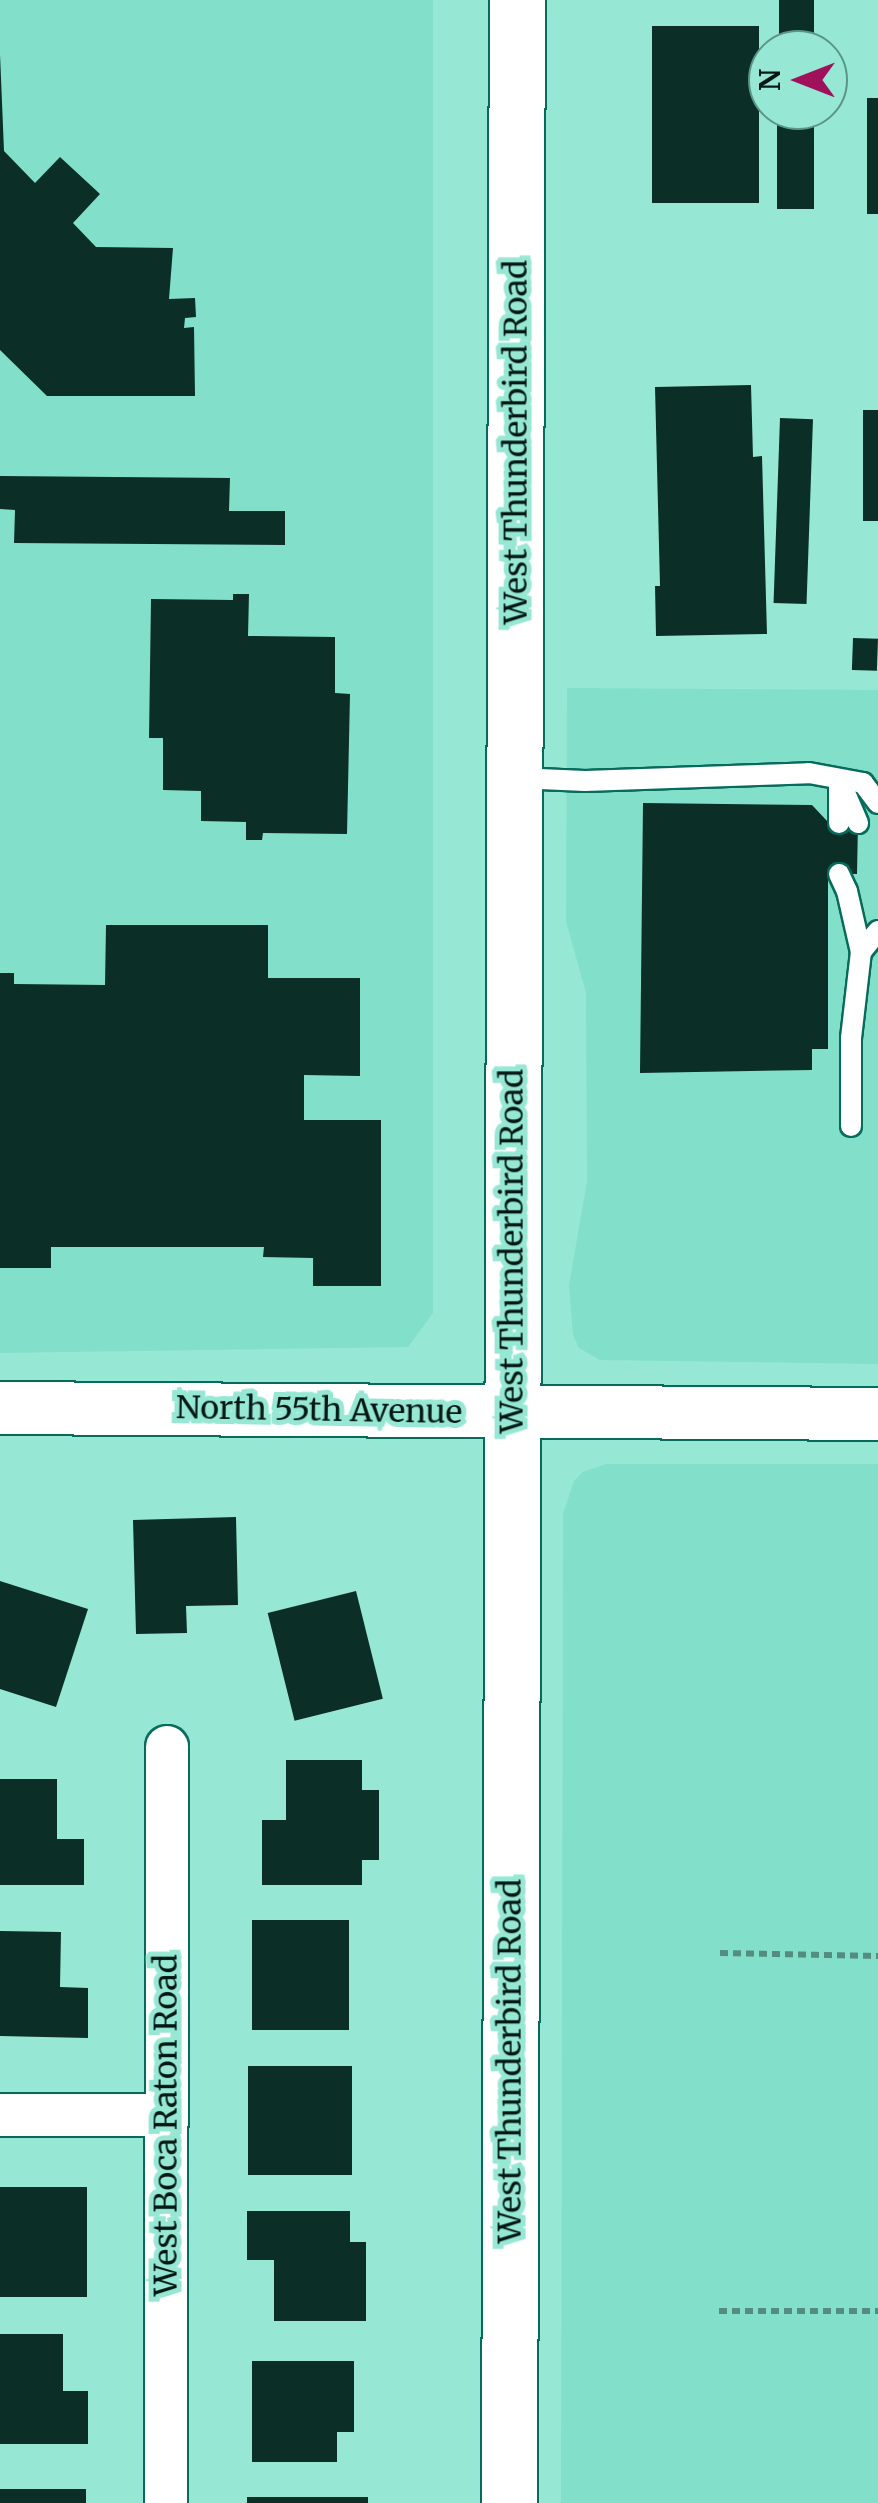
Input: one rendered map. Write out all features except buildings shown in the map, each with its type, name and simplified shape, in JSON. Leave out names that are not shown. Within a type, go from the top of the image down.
[{"type":"main road","name":"West Thunderbird Road","points":[[509,2503],[517,0]]},
{"type":"street","name":"North 55th Avenue","points":[[0,1408],[878,1414]]},
{"type":"street","name":"West Boca Raton Road","points":[[166,1747],[166,2503]]},
{"type":"street","points":[[0,2115],[166,2115]]},
{"type":"lane","points":[[514,778],[585,781],[809,773],[863,783],[878,803]]},
{"type":"lane","points":[[838,778],[848,823]]},
{"type":"lane","points":[[848,880],[861,952],[854,1019],[851,1126]]},
{"type":"lane","points":[[861,952],[878,932]]},
{"type":"path","points":[[720,1954],[878,1956]]},
{"type":"path","points":[[719,2310],[878,2311]]},
{"type":"shaded area","points":[[0,0],[433,0],[433,1313],[408,1347],[0,1353]]},
{"type":"shaded area","points":[[567,688],[878,690],[878,1364],[600,1360],[579,1348],[573,1335],[569,1285],[587,1181],[586,993],[566,921]]},
{"type":"shaded area","points":[[606,1464],[878,1464],[878,2503],[561,2503],[563,1514],[574,1481],[583,1472]]}]
